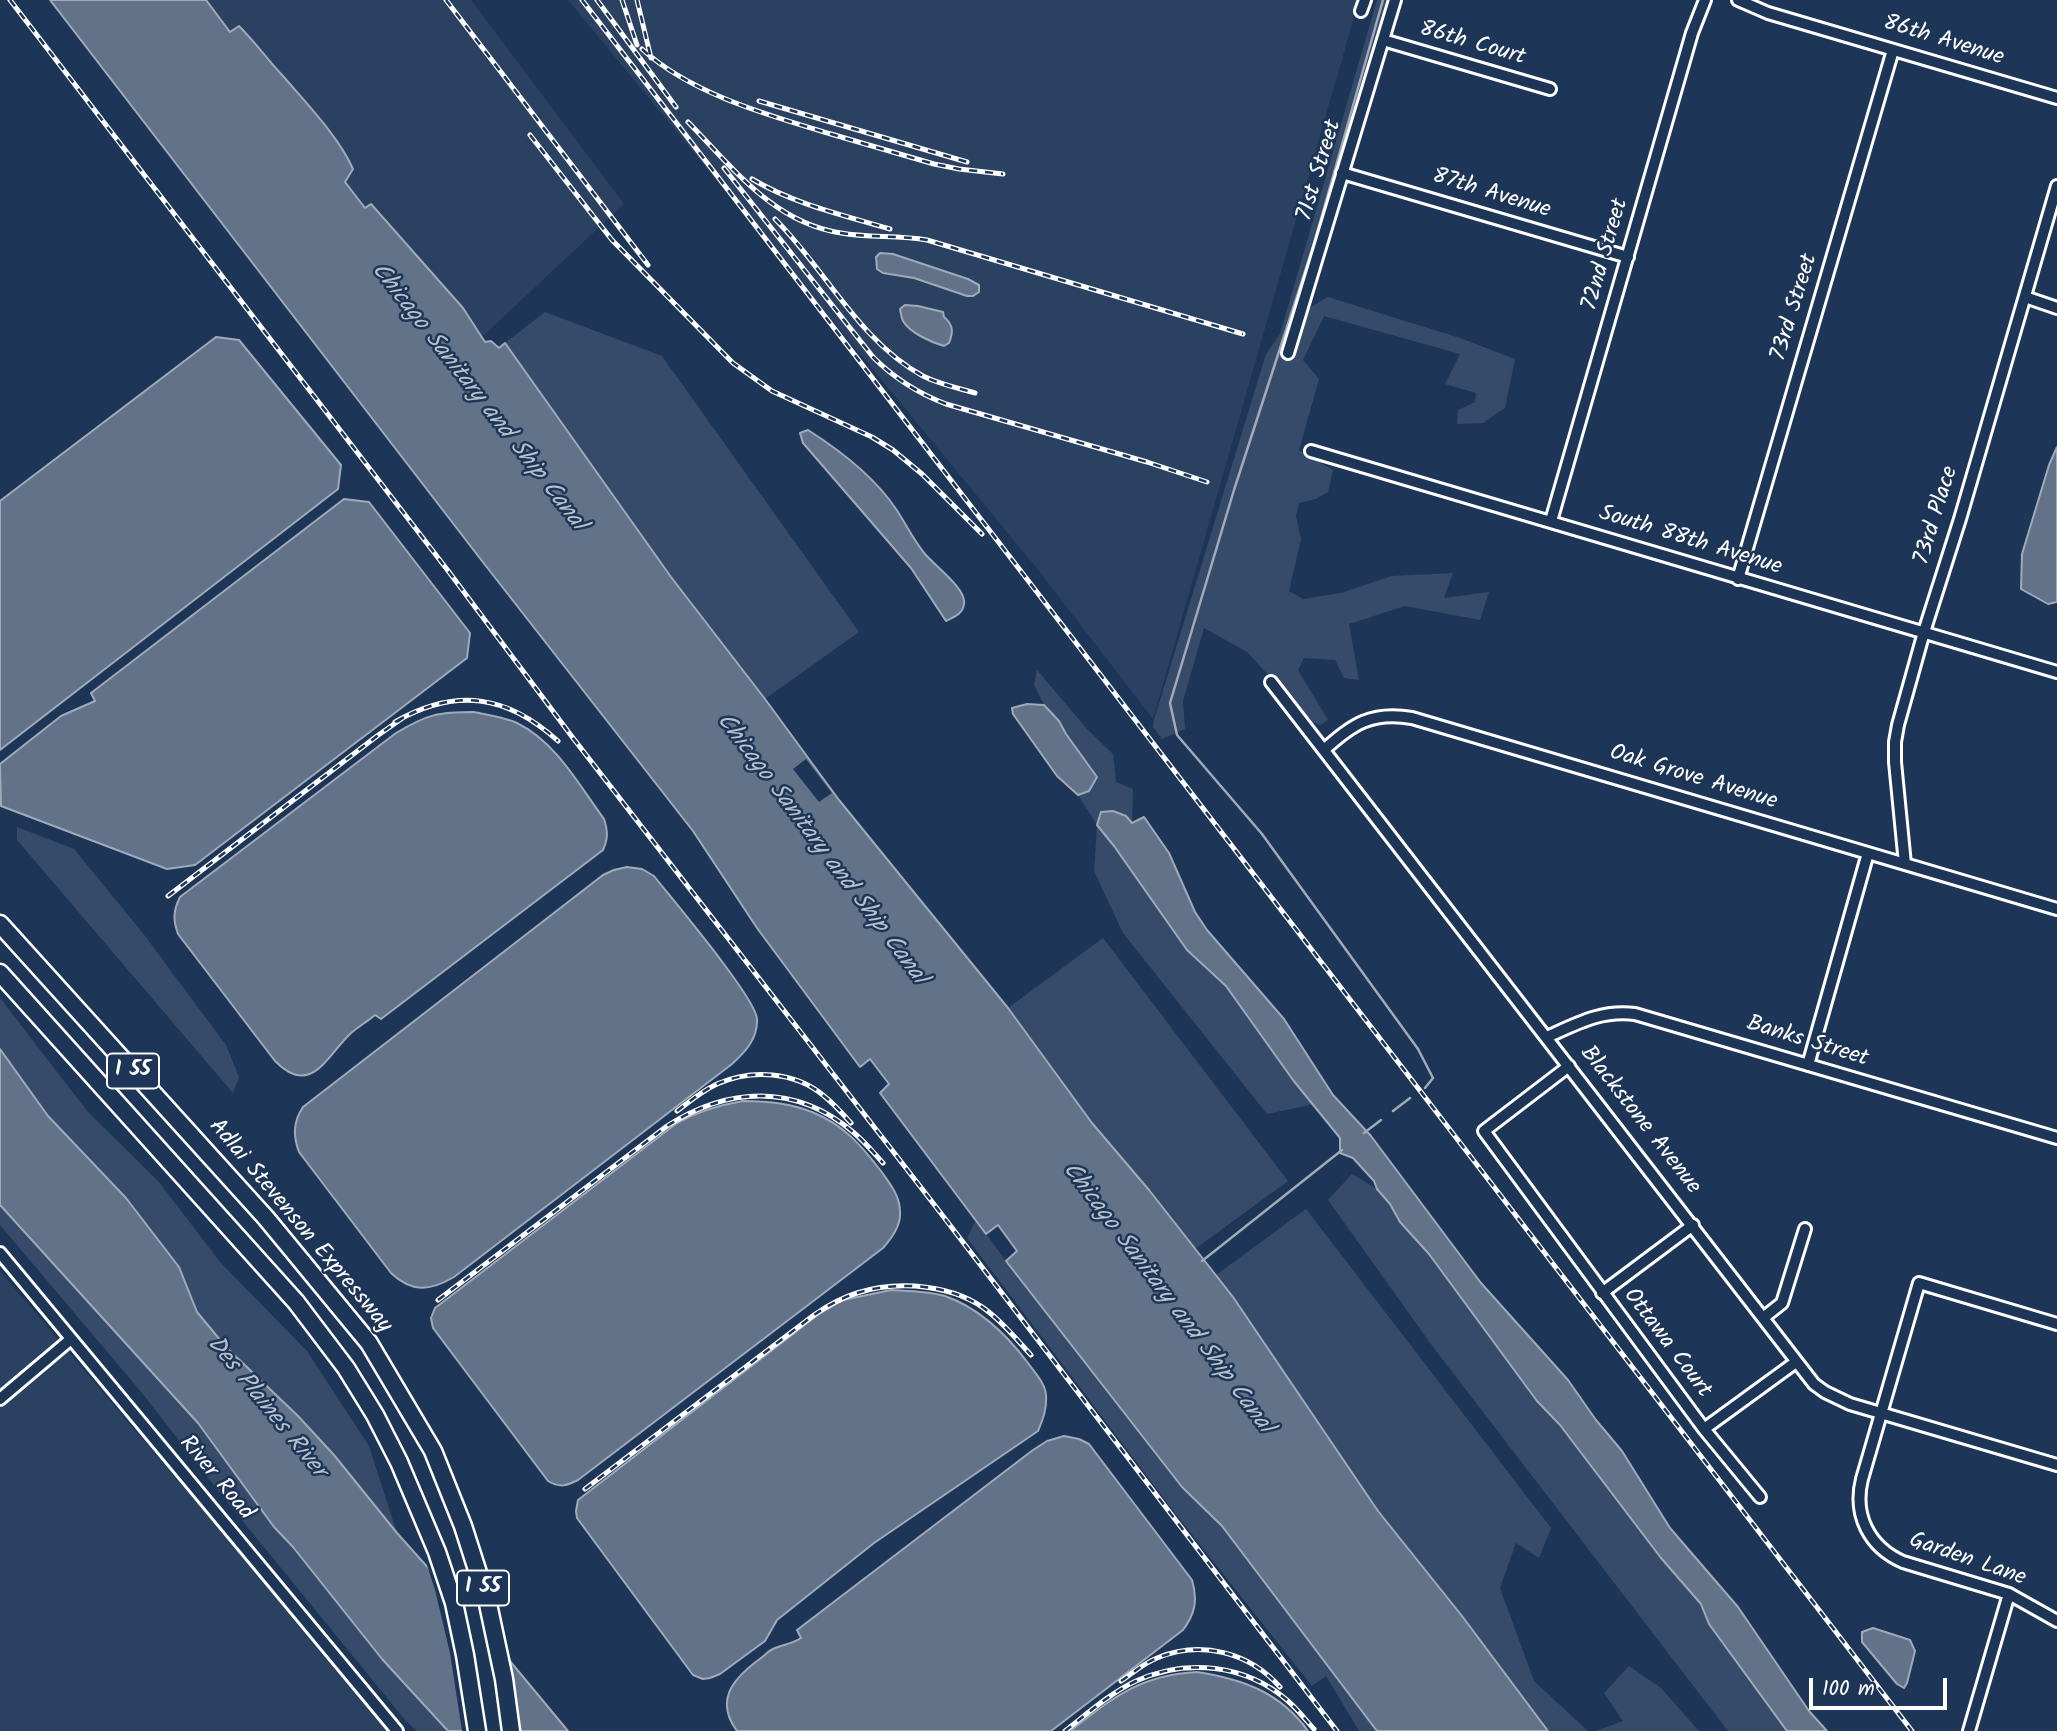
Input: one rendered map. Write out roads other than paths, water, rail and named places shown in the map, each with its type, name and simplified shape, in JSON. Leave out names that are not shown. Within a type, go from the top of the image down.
[{"type":"highway","name":"Adlai Stevenson Expressway","points":[[0,923],[266,1218],[369,1343],[433,1451],[463,1527],[488,1604],[504,1679],[511,1731]]},
{"type":"highway","name":"I 55","points":[[0,973],[296,1302],[346,1368],[375,1415],[399,1462],[437,1552],[454,1603],[477,1731]]},
{"type":"street","name":"71st Street","points":[[1289,353],[1395,0]]},
{"type":"street","name":"72nd Street","points":[[1551,521],[1692,33],[1704,0]]},
{"type":"street","name":"86th Avenue","points":[[1738,0],[1768,13],[2057,98]]},
{"type":"street","name":"86th Court","points":[[1383,40],[1550,89]]},
{"type":"street","name":"73rd Street","points":[[1738,579],[1894,50]]},
{"type":"street","name":"87th Avenue","points":[[1342,173],[1628,257]]},
{"type":"street","name":"73rd Place","points":[[1905,863],[1895,742],[1924,632],[2057,186]]},
{"type":"street","points":[[2025,297],[2057,308]]},
{"type":"street","name":"South 88th Avenue","points":[[1311,451],[2057,672]]},
{"type":"street","name":"Blackstone Avenue","points":[[1271,682],[1814,1384],[1850,1404],[2057,1465]]},
{"type":"street","name":"Oak Grove Avenue","points":[[1324,750],[1359,722],[1383,716],[1403,716],[2057,909]]},
{"type":"street","points":[[1808,1065],[1868,853]]},
{"type":"street","name":"Banks Street","points":[[1547,1037],[1600,1014],[1635,1014],[2057,1138]]},
{"type":"street","name":"Ottawa Court","points":[[1569,1066],[1484,1131],[1704,1429],[1796,1362]]},
{"type":"street","points":[[1602,1293],[1693,1225]]},
{"type":"street","points":[[1763,1318],[1782,1303],[1805,1229]]},
{"type":"street","name":"River Road","points":[[0,1253],[397,1731]]},
{"type":"street","name":"Garden Lane","points":[[2057,1324],[1919,1283],[1859,1496],[1861,1518],[1870,1536],[1882,1550],[1903,1562],[2009,1594],[2057,1620]]},
{"type":"street","points":[[0,1399],[71,1339]]},
{"type":"street","points":[[1704,1429],[1760,1497]]},
{"type":"street","points":[[1969,1731],[2009,1594]]},
{"type":"water","name":"Chicago Sanitary and Ship Canal","points":[[50,0],[206,0],[230,32],[239,26],[256,45],[339,145],[353,169],[345,182],[365,208],[371,204],[463,308],[485,342],[491,341],[499,348],[505,343],[671,577],[839,800],[1008,1008],[1092,1123],[1149,1190],[1233,1297],[1378,1511],[1462,1616],[1548,1731],[1377,1731],[1222,1526],[1182,1487],[1006,1261],[1017,1251],[998,1225],[986,1234],[880,1093],[889,1084],[870,1059],[860,1067],[757,928],[693,831]]},
{"type":"water","points":[[880,253],[893,254],[968,279],[979,285],[979,292],[967,296],[914,278],[883,273],[877,269],[876,257]]},
{"type":"water","points":[[905,305],[943,312],[952,329],[949,343],[944,346],[911,329],[901,316],[900,309]]},
{"type":"water","points":[[216,337],[239,340],[341,465],[338,489],[0,750],[0,501]]},
{"type":"water","points":[[808,430],[856,465],[887,497],[921,549],[961,592],[964,604],[958,615],[946,621],[911,568],[803,443],[800,433]]},
{"type":"water","points":[[2057,447],[2057,602],[2048,604],[2021,589],[2022,554]]},
{"type":"water","points":[[344,499],[369,502],[470,633],[467,658],[195,865],[167,869],[1,806],[0,764],[61,716],[95,701],[91,693]]},
{"type":"water","points":[[1027,704],[1044,705],[1059,721],[1097,777],[1089,791],[1078,795],[1057,776],[1013,714],[1012,708]]},
{"type":"water","points":[[474,712],[517,723],[544,741],[576,779],[604,819],[607,835],[603,850],[381,1019],[375,1015],[355,1030],[316,1070],[308,1075],[287,1071],[275,1061],[178,934],[174,916],[180,897],[396,733],[434,715]]},
{"type":"water","points":[[1113,811],[1126,816],[1132,823],[1144,817],[1169,853],[1195,912],[1207,930],[1284,1019],[1333,1095],[1371,1136],[1481,1283],[1568,1380],[1622,1451],[1670,1528],[1738,1607],[1809,1711],[1827,1731],[1787,1731],[1709,1624],[1701,1604],[1661,1558],[1560,1425],[1537,1401],[1429,1254],[1400,1222],[1374,1181],[1353,1158],[1340,1153],[1340,1138],[1293,1080],[1226,986],[1187,950],[1097,825],[1101,812]]},
{"type":"water","points":[[627,867],[642,869],[654,876],[729,971],[757,1019],[753,1039],[732,1064],[454,1277],[429,1287],[406,1284],[391,1273],[299,1152],[295,1129],[297,1118],[303,1107],[603,875]]},
{"type":"water","name":"Des Plaines River","points":[[0,1049],[48,1116],[126,1198],[179,1267],[197,1312],[226,1347],[298,1416],[334,1455],[397,1533],[490,1637],[568,1731],[448,1731],[382,1659],[274,1527],[198,1423],[0,1205]]},
{"type":"water","points":[[743,1101],[795,1106],[823,1117],[843,1130],[866,1153],[895,1192],[900,1209],[897,1228],[883,1248],[578,1480],[563,1485],[548,1481],[433,1328],[431,1318],[435,1308],[677,1123],[709,1109]]},
{"type":"water","points":[[891,1290],[945,1296],[981,1315],[1001,1333],[1020,1353],[1044,1386],[1046,1405],[1038,1431],[874,1543],[777,1620],[765,1641],[720,1674],[703,1679],[693,1675],[577,1518],[578,1500],[819,1314],[843,1300]]},
{"type":"water","points":[[1064,1436],[1089,1444],[1192,1580],[1194,1607],[1183,1630],[1051,1731],[737,1731],[727,1710],[727,1701],[734,1684],[748,1668],[773,1649],[801,1638],[797,1630],[1033,1450],[1047,1441]]},
{"type":"water","points":[[1873,1628],[1910,1640],[1915,1651],[1904,1688],[1897,1684],[1862,1642],[1862,1632]]},
{"type":"water","points":[[1197,1672],[1259,1689],[1285,1706],[1308,1731],[1070,1731],[1114,1698],[1143,1683]]},
{"type":"waterway","points":[[1383,0],[1313,247],[1234,490],[1170,703],[1177,735],[1262,834],[1418,1049],[1433,1078],[1425,1088]]},
{"type":"waterway","points":[[1393,1111],[1410,1098]]},
{"type":"waterway","points":[[1364,1133],[1381,1120]]},
{"type":"waterway","points":[[1202,1261],[1342,1150]]},
{"type":"railway","points":[[10,0],[573,738],[1337,1731]]},
{"type":"railway","points":[[446,0],[648,265]]},
{"type":"railway","points":[[582,0],[1912,1731]]},
{"type":"railway","points":[[597,0],[676,107]]},
{"type":"railway","points":[[622,0],[637,45]]},
{"type":"railway","points":[[637,0],[651,58]]},
{"type":"railway","points":[[642,49],[683,79],[756,111],[934,164],[1003,174]]},
{"type":"railway","points":[[759,101],[967,162]]},
{"type":"railway","points":[[688,122],[756,191],[795,218],[817,227],[852,235],[927,240],[1243,334]]},
{"type":"railway","points":[[530,135],[612,240],[733,363],[772,391],[872,437],[893,450],[922,474],[982,534]]},
{"type":"railway","points":[[724,168],[873,357],[906,384],[946,404],[1207,482]]},
{"type":"railway","points":[[752,179],[802,202],[890,229]]},
{"type":"railway","points":[[775,219],[880,344],[923,376],[975,393]]},
{"type":"railway","points":[[395,722],[439,704],[480,701],[520,714],[558,741]]},
{"type":"railway","points":[[168,896],[404,717]]},
{"type":"railway","points":[[677,1111],[701,1093],[730,1079],[772,1075],[800,1081],[812,1088],[831,1102],[851,1123]]},
{"type":"railway","points":[[438,1300],[667,1126],[714,1104],[761,1096],[785,1098],[808,1105],[831,1116],[853,1132],[883,1163]]},
{"type":"railway","points":[[585,1489],[814,1315],[834,1302],[857,1293],[908,1286],[944,1290],[961,1296],[990,1313],[1031,1355]]},
{"type":"railway","points":[[1121,1681],[1157,1658],[1190,1650],[1207,1650],[1239,1658],[1254,1665],[1280,1687]]},
{"type":"railway","points":[[1065,1731],[1108,1698],[1136,1681],[1175,1669],[1195,1667],[1235,1672],[1254,1679],[1288,1701],[1314,1729]]}]
